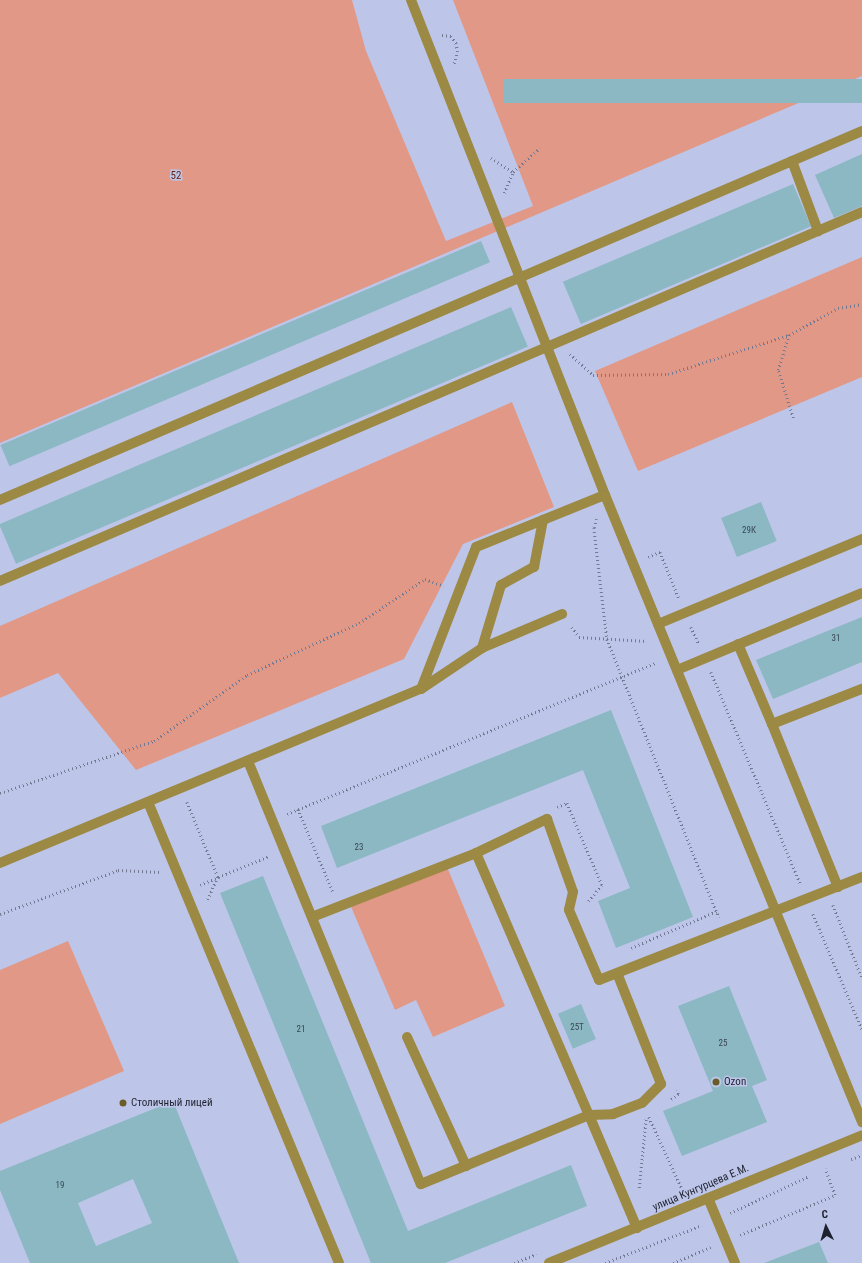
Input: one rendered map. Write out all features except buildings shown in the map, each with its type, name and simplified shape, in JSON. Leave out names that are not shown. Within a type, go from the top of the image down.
[{"type":"street","points":[[411,0],[605,495],[862,1122]]},
{"type":"street","points":[[0,500],[862,131]]},
{"type":"street","points":[[792,161],[818,231]]},
{"type":"street","points":[[0,581],[862,212]]},
{"type":"street","points":[[421,689],[476,547],[605,495]]},
{"type":"street","points":[[482,648],[502,585],[534,567],[543,520]]},
{"type":"street","points":[[658,624],[862,539]]},
{"type":"street","points":[[676,670],[862,593]]},
{"type":"street","points":[[0,863],[421,689],[482,648],[562,614]]},
{"type":"street","points":[[738,644],[838,887]]},
{"type":"street","points":[[772,724],[862,690]]},
{"type":"street","points":[[248,761],[421,1184],[589,1116],[613,1114],[642,1103],[661,1084],[617,973]]},
{"type":"street","points":[[148,802],[339,1263]]},
{"type":"street","points":[[312,918],[476,853],[547,819],[573,892],[569,910],[599,980],[725,932],[862,877]]},
{"type":"street","points":[[476,853],[637,1228]]},
{"type":"street","points":[[407,1037],[466,1166]]},
{"type":"street","name":"улица Кунгурцева Е.М.","points":[[549,1263],[862,1135]]},
{"type":"street","points":[[708,1198],[735,1263]]},
{"type":"path","points":[[435,34],[451,36],[456,43],[457,60],[450,71]]},
{"type":"path","points":[[501,201],[513,172],[540,148]]},
{"type":"path","points":[[488,157],[513,172]]},
{"type":"path","points":[[557,342],[593,375],[668,374],[789,335],[838,308],[862,304]]},
{"type":"path","points":[[789,335],[778,370],[793,418]]},
{"type":"path","points":[[605,495],[594,528],[608,639],[621,677],[725,932]]},
{"type":"path","points":[[633,564],[660,552],[862,1029]]},
{"type":"path","points":[[0,793],[154,741],[247,675],[359,623],[426,579],[459,592]]},
{"type":"path","points":[[562,614],[579,637],[665,642]]},
{"type":"path","points":[[272,820],[671,657]]},
{"type":"path","points":[[181,789],[218,877]]},
{"type":"path","points":[[552,809],[567,803],[602,885],[584,908]]},
{"type":"path","points":[[298,809],[335,897]]},
{"type":"path","points":[[185,892],[284,850]]},
{"type":"path","points":[[0,914],[118,870],[177,874]]},
{"type":"path","points":[[827,891],[862,978]]},
{"type":"path","points":[[622,952],[717,911]]},
{"type":"path","points":[[638,1196],[647,1113],[684,1193]]},
{"type":"path","points":[[847,1161],[862,1155]]},
{"type":"path","points":[[605,1263],[717,1219],[832,1166]]},
{"type":"path","points":[[673,1263],[835,1195],[825,1169]]},
{"type":"green space","name":"52","points":[[0,0],[352,0],[366,51],[446,241],[533,206],[453,0],[862,0],[862,76],[0,443]]},
{"type":"green space","points":[[862,257],[862,377],[638,471],[595,371]]},
{"type":"green space","points":[[512,402],[554,507],[463,544],[404,659],[136,770],[58,673],[0,698],[0,626]]},
{"type":"green space","points":[[445,862],[505,1006],[433,1037],[416,1000],[395,1010],[349,902]]},
{"type":"green space","points":[[68,941],[124,1071],[0,1124],[0,970]]},
{"type":"place","name":"Ozon","points":[[716,1082]]},
{"type":"place","name":"Столичный лицей","points":[[123,1103]]}]
